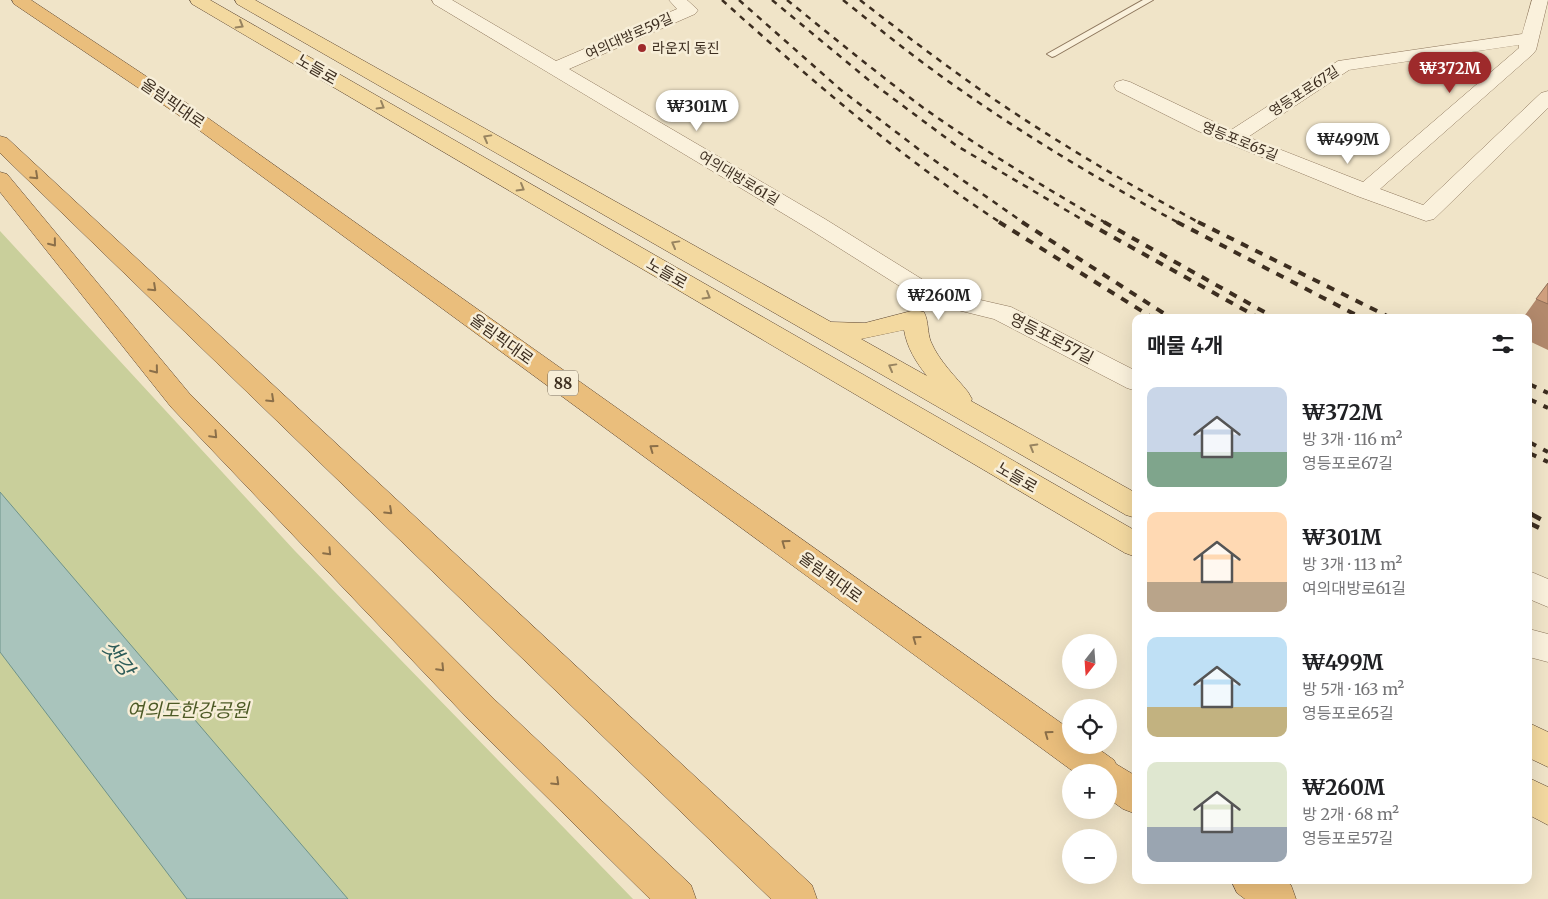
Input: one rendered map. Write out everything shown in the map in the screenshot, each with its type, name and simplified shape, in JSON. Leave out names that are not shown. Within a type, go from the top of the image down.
[{"type":"highway","name":"올림픽대로","points":[[20,0],[184,110],[1091,764]]},
{"type":"highway","points":[[0,142],[798,899]]},
{"type":"highway","points":[[0,178],[180,400],[484,712],[677,899]]},
{"type":"highway","points":[[1117,784],[1132,795]]},
{"type":"highway","points":[[1256,884],[1277,899]]},
{"type":"main road","name":"노들로","points":[[198,0],[1132,543]]},
{"type":"main road","name":"노들로","points":[[243,0],[1132,504]]},
{"type":"main road","points":[[827,330],[852,333],[869,331],[915,318],[918,340],[926,357],[966,408]]},
{"type":"main road","points":[[1063,465],[1132,493]]},
{"type":"main road","points":[[1532,741],[1548,751]]},
{"type":"main road","points":[[1532,797],[1548,807]]},
{"type":"street","name":"여의대방로61길","points":[[440,0],[817,224],[934,297]]},
{"type":"street","name":"여의대방로59길","points":[[555,68],[689,10],[677,0]]},
{"type":"street","points":[[1365,191],[1527,50],[1540,0]]},
{"type":"street","name":"영등포로67길","points":[[1232,138],[1344,65],[1530,38]]},
{"type":"street","name":"영등포로65길","points":[[1123,86],[1205,127],[1426,214],[1548,98]]},
{"type":"street","points":[[915,318],[934,297]]},
{"type":"street","name":"영등포로57길","points":[[934,297],[1002,313],[1132,380]]},
{"type":"street","points":[[1532,586],[1548,594]]},
{"type":"street","points":[[1532,644],[1548,648]]},
{"type":"lane","points":[[1052,54],[1149,0]]},
{"type":"green space","name":"여의도한강공원","points":[[0,231],[295,551],[633,899],[0,899]]},
{"type":"water","name":"샛강","points":[[0,492],[348,899],[187,899],[0,652]]},
{"type":"building","points":[[1548,283],[1548,304],[1536,299]]},
{"type":"railway","points":[[722,0],[892,145],[927,172],[1001,223]]},
{"type":"railway","points":[[739,0],[841,90],[921,151],[1024,223]]},
{"type":"railway","points":[[772,0],[871,82],[957,146],[1088,223]]},
{"type":"railway","points":[[787,0],[925,109],[1014,168],[1106,223]]},
{"type":"railway","points":[[843,0],[919,60],[990,110],[1083,169],[1179,223]]},
{"type":"railway","points":[[860,0],[972,84],[1010,110],[1104,169],[1200,223]]},
{"type":"railway","points":[[999,222],[1147,314]]},
{"type":"railway","points":[[1022,222],[1165,314]]},
{"type":"railway","points":[[1086,222],[1252,314]]},
{"type":"railway","points":[[1104,222],[1268,314]]},
{"type":"railway","points":[[1177,222],[1354,314]]},
{"type":"railway","points":[[1200,223],[1383,314]]},
{"type":"railway","points":[[1532,385],[1548,393]]},
{"type":"railway","points":[[1532,400],[1548,408]]},
{"type":"railway","points":[[1532,444],[1548,452]]},
{"type":"railway","points":[[1532,454],[1548,462]]},
{"type":"railway","points":[[1532,515],[1548,523]]},
{"type":"railway","points":[[1532,524],[1548,532]]},
{"type":"place","name":"라운지 동진","points":[[642,48]]}]
